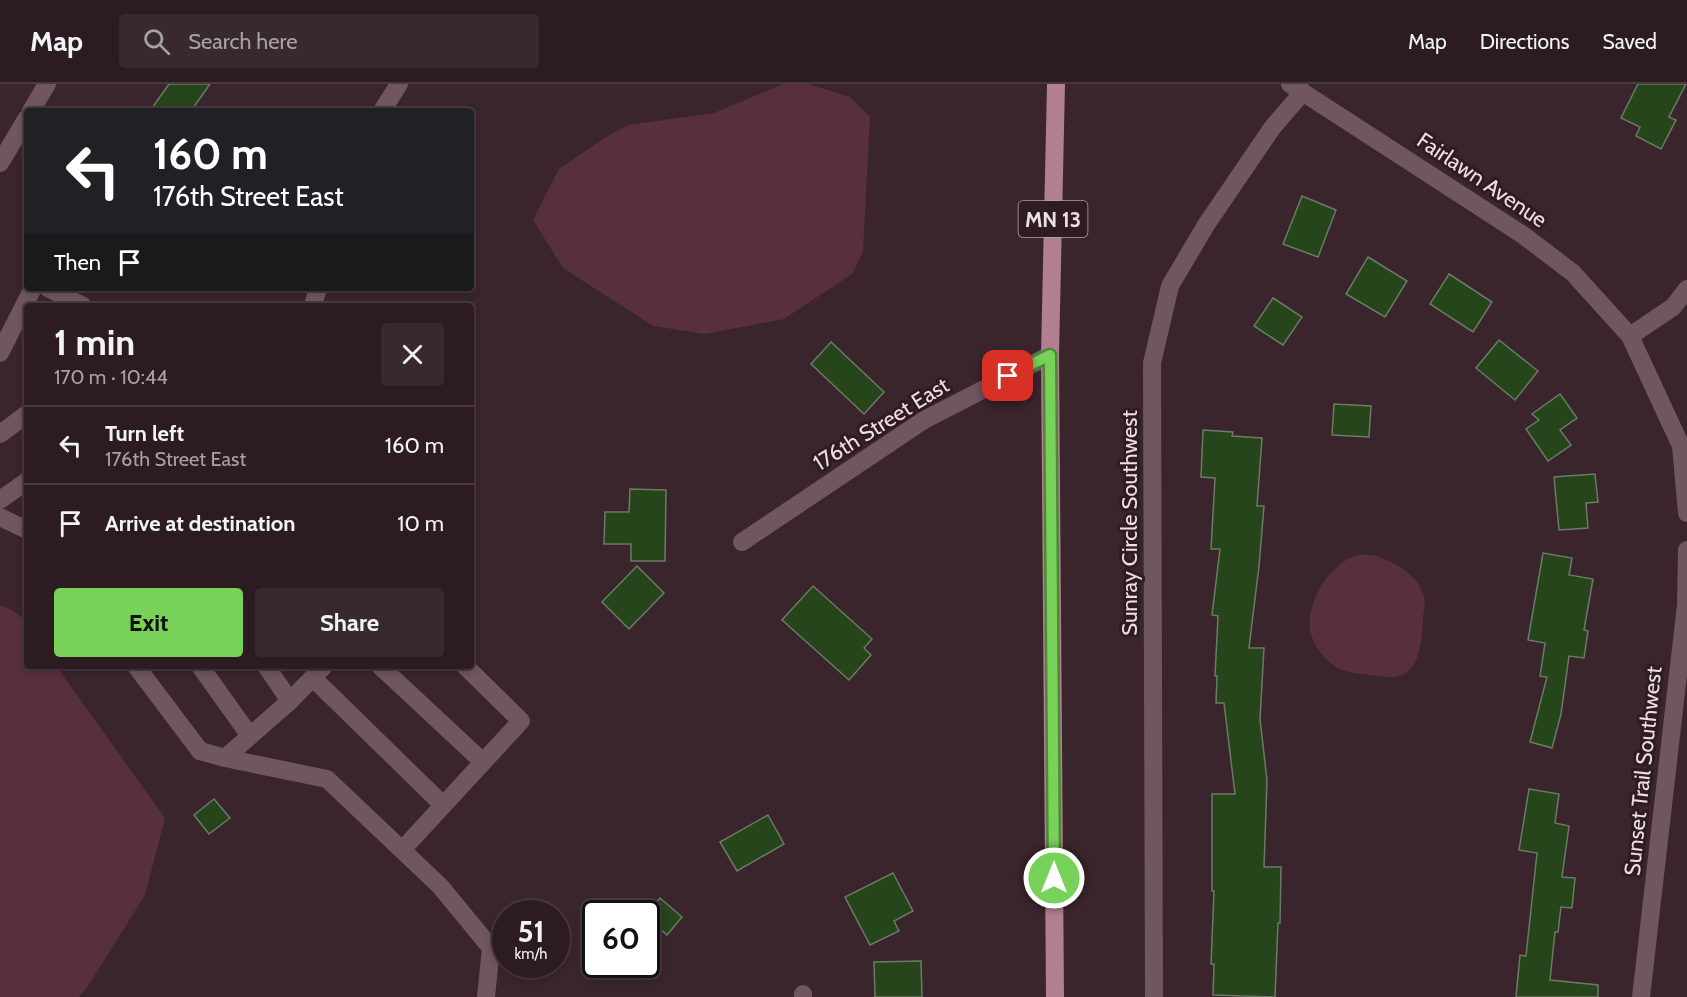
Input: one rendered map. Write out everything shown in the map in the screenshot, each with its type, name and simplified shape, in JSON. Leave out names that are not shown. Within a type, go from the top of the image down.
[{"type":"main road","name":"MN 13","points":[[1054,997],[1050,355],[1056,84]]},
{"type":"street","points":[[33,108],[47,84]]},
{"type":"street","points":[[384,108],[399,84]]},
{"type":"street","name":"Fairlawn Avenue","points":[[1297,88],[1523,235],[1573,273],[1630,336]]},
{"type":"street","name":"Sunray Circle Southwest","points":[[1154,997],[1152,363],[1170,286],[1206,225],[1297,88]]},
{"type":"street","points":[[0,163],[24,123]]},
{"type":"street","points":[[1687,289],[1673,307],[1630,336],[1681,446],[1687,513]]},
{"type":"street","points":[[54,291],[77,303]]},
{"type":"street","points":[[0,353],[24,306]]},
{"type":"street","name":"176th Street East","points":[[742,543],[924,420],[1050,355]]},
{"type":"street","points":[[0,434],[24,416]]},
{"type":"street","points":[[0,500],[24,483]]},
{"type":"street","points":[[0,516],[24,529]]},
{"type":"street","name":"Sunset Trail Southwest","points":[[1641,997],[1686,604],[1687,550]]},
{"type":"street","points":[[138,669],[200,751],[327,779],[440,886],[491,948],[486,997]]},
{"type":"street","points":[[202,669],[250,736]]},
{"type":"street","points":[[268,669],[290,701]]},
{"type":"street","points":[[383,669],[483,762]]},
{"type":"street","points":[[402,850],[521,720],[468,669]]},
{"type":"street","points":[[225,758],[290,701],[319,672],[443,806]]},
{"type":"shaded area","points":[[783,84],[809,84],[850,97],[870,117],[863,251],[852,274],[784,319],[705,334],[653,326],[563,268],[533,220],[559,169],[628,125],[714,113]]},
{"type":"shaded area","points":[[1374,555],[1397,565],[1411,575],[1417,581],[1425,600],[1421,640],[1416,660],[1409,670],[1395,677],[1358,674],[1338,668],[1321,654],[1311,633],[1311,610],[1318,592],[1329,575],[1352,557]]},
{"type":"shaded area","points":[[0,605],[19,615],[24,621],[24,669],[58,669],[165,818],[145,895],[79,997],[0,997]]},
{"type":"building","points":[[169,84],[210,84],[193,108],[152,108]]},
{"type":"building","points":[[1638,84],[1686,84],[1669,117],[1676,120],[1661,149],[1636,136],[1640,127],[1621,118]]},
{"type":"building","points":[[1302,196],[1336,210],[1318,257],[1283,244]]},
{"type":"building","points":[[1368,257],[1407,281],[1385,317],[1346,294]]},
{"type":"building","points":[[1449,274],[1492,302],[1473,332],[1430,304]]},
{"type":"building","points":[[1273,298],[1302,317],[1283,345],[1254,326]]},
{"type":"building","points":[[1499,340],[1538,371],[1515,400],[1476,368]]},
{"type":"building","points":[[831,342],[884,392],[864,414],[811,364]]},
{"type":"building","points":[[1560,394],[1577,418],[1560,430],[1571,445],[1548,461],[1526,429],[1539,420],[1532,414]]},
{"type":"building","points":[[1334,404],[1371,406],[1369,437],[1332,435]]},
{"type":"building","points":[[1203,430],[1233,432],[1232,436],[1262,438],[1257,506],[1264,506],[1249,648],[1264,648],[1260,719],[1267,780],[1264,867],[1281,867],[1275,997],[1213,995],[1214,964],[1211,964],[1214,891],[1212,891],[1212,794],[1235,794],[1224,703],[1216,703],[1218,616],[1212,615],[1220,549],[1211,549],[1215,478],[1201,477]]},
{"type":"building","points":[[1595,474],[1598,502],[1586,503],[1588,528],[1559,530],[1554,477]]},
{"type":"building","points":[[630,489],[666,490],[665,561],[631,561],[631,544],[604,544],[605,512],[629,512]]},
{"type":"building","points":[[1543,553],[1572,558],[1569,575],[1593,579],[1584,630],[1588,631],[1584,658],[1569,656],[1561,714],[1552,748],[1530,742],[1547,677],[1540,676],[1545,643],[1528,640]]},
{"type":"building","points":[[637,566],[664,593],[629,629],[602,602]]},
{"type":"building","points":[[813,586],[872,639],[864,648],[871,655],[849,680],[782,620]]},
{"type":"building","points":[[1529,789],[1559,794],[1555,823],[1569,826],[1562,877],[1575,878],[1572,908],[1561,907],[1558,932],[1555,932],[1550,980],[1598,985],[1598,997],[1516,997],[1520,955],[1526,956],[1537,853],[1519,850]]},
{"type":"building","points":[[214,799],[230,818],[209,834],[194,815]]},
{"type":"building","points":[[768,815],[784,844],[737,871],[720,842]]},
{"type":"building","points":[[893,873],[913,911],[894,921],[899,931],[870,945],[845,897]]},
{"type":"building","points":[[660,898],[682,917],[667,935],[660,929]]},
{"type":"building","points":[[921,961],[922,997],[875,997],[874,962]]},
{"type":"route","points":[[1008,376],[1050,355],[1054,878]]}]
